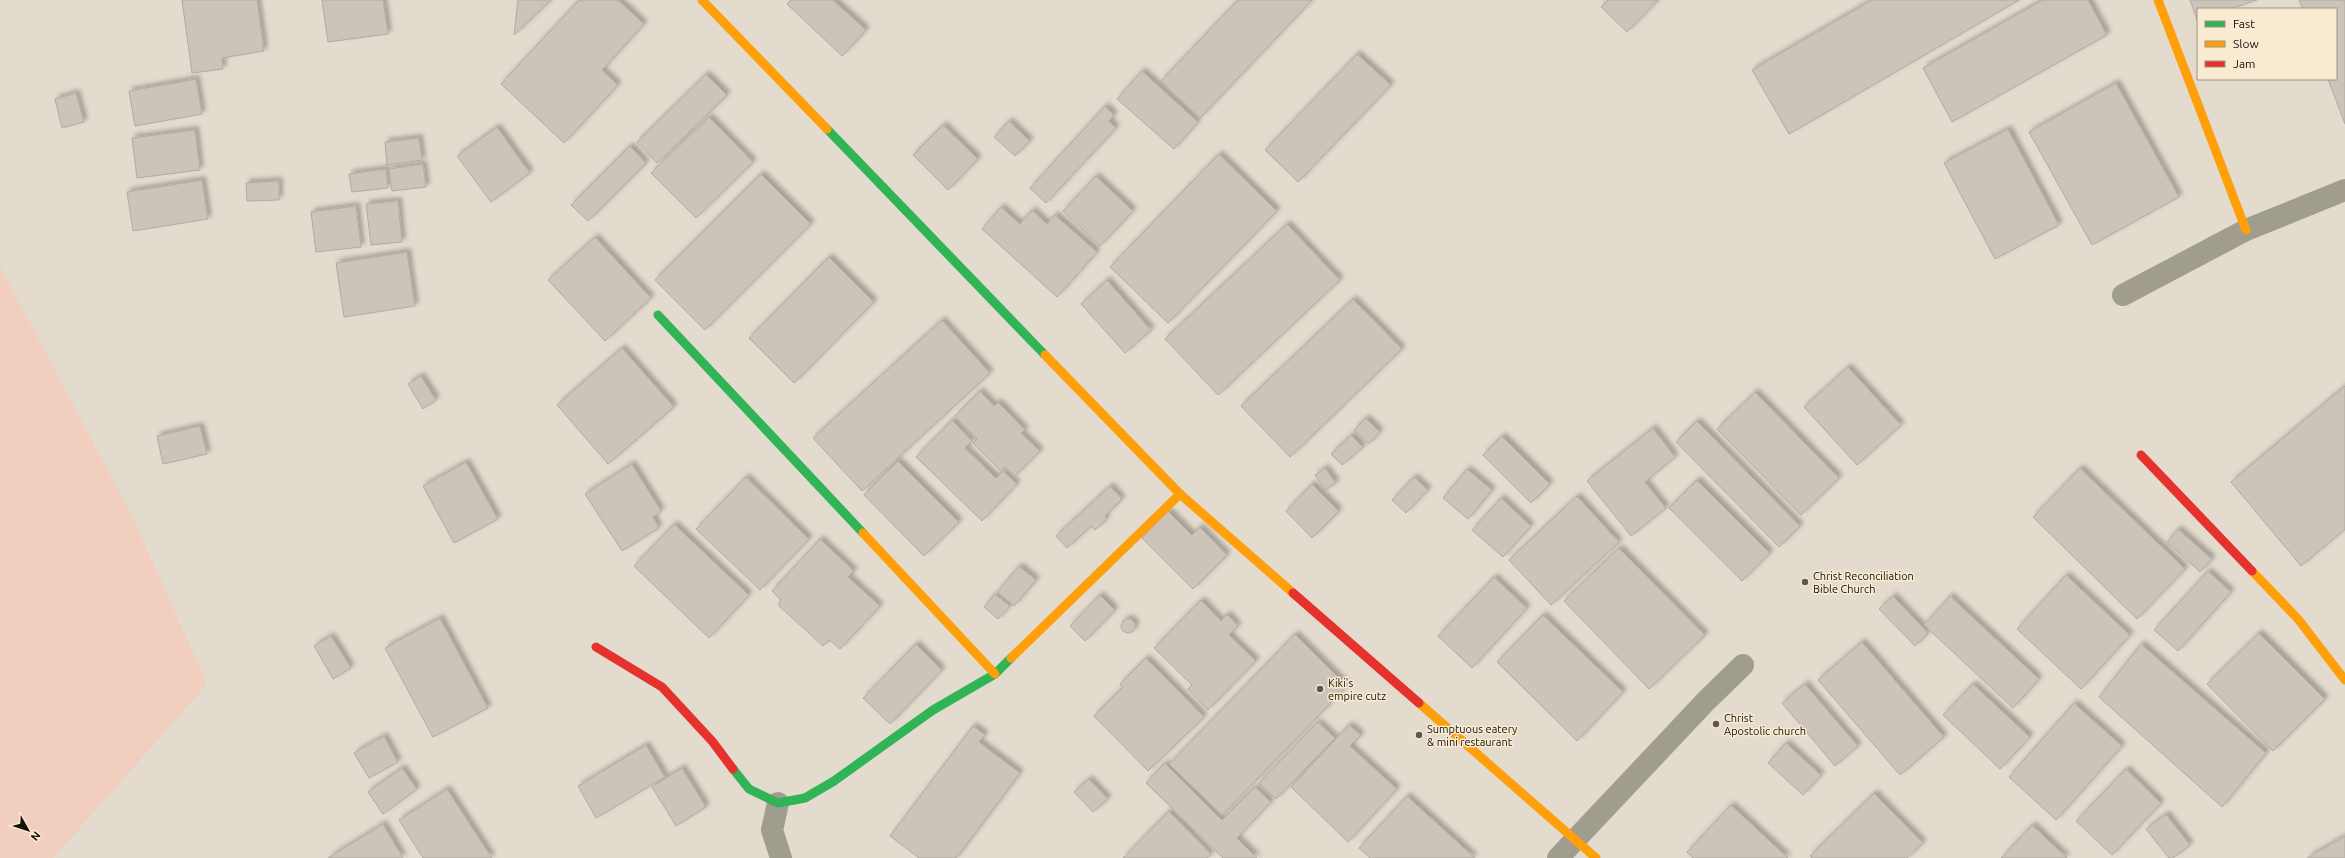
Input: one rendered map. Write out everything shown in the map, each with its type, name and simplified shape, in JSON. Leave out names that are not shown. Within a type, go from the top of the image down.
[{"type":"street","points":[[702,0],[1180,494],[1596,858]]},
{"type":"street","points":[[2158,0],[2246,230]]},
{"type":"street","points":[[2123,295],[2246,230],[2345,190]]},
{"type":"street","points":[[658,315],[995,674]]},
{"type":"street","points":[[2141,455],[2298,619],[2345,680]]},
{"type":"street","points":[[596,647],[662,687],[712,741],[749,789],[778,803],[805,798],[834,781],[933,710],[995,674],[1180,494]]},
{"type":"street","points":[[1558,858],[1743,665]]},
{"type":"street","points":[[778,803],[772,830],[781,858]]},
{"type":"shaded area","points":[[0,266],[133,518],[207,684],[53,858],[0,858]]},
{"type":"building","points":[[182,0],[257,0],[264,51],[222,58],[223,69],[192,73]]},
{"type":"building","points":[[322,0],[383,0],[388,34],[328,42]]},
{"type":"building","points":[[518,0],[551,0],[514,35]]},
{"type":"building","points":[[579,0],[618,0],[644,24],[602,70],[618,85],[564,143],[501,84]]},
{"type":"building","points":[[791,0],[833,0],[866,30],[842,56],[787,4]]},
{"type":"building","points":[[1238,0],[1312,0],[1200,118],[1161,81]]},
{"type":"building","points":[[1608,0],[1658,0],[1627,32],[1601,7]]},
{"type":"building","points":[[1872,0],[2019,0],[1789,134],[1752,70]]},
{"type":"building","points":[[2043,0],[2088,0],[2107,35],[1952,122],[1923,68]]},
{"type":"building","points":[[2190,0],[2257,0],[2233,8],[2197,8],[2197,20]]},
{"type":"building","points":[[2299,0],[2345,0],[2345,124],[2328,80],[2337,80],[2337,8],[2303,8]]},
{"type":"building","points":[[1357,54],[1391,85],[1298,182],[1265,150]]},
{"type":"building","points":[[1142,71],[1198,122],[1174,149],[1117,99]]},
{"type":"building","points":[[706,74],[727,95],[657,163],[637,142]]},
{"type":"building","points":[[196,79],[202,114],[135,126],[129,91]]},
{"type":"building","points":[[2116,83],[2179,197],[2092,245],[2029,132]]},
{"type":"building","points":[[76,93],[84,122],[62,128],[55,99]]},
{"type":"building","points":[[1105,106],[1114,115],[1109,121],[1116,128],[1046,203],[1030,188]]},
{"type":"building","points":[[709,117],[753,162],[696,218],[651,173]]},
{"type":"building","points":[[1009,121],[1030,141],[1015,156],[994,137]]},
{"type":"building","points":[[943,125],[978,159],[948,190],[913,155]]},
{"type":"building","points":[[497,127],[530,173],[491,202],[457,156]]},
{"type":"building","points":[[2008,129],[2059,225],[1995,259],[1944,163]]},
{"type":"building","points":[[195,130],[200,170],[137,178],[132,138]]},
{"type":"building","points":[[419,138],[422,160],[387,165],[385,142]]},
{"type":"building","points":[[630,146],[646,163],[588,221],[571,205]]},
{"type":"building","points":[[1219,154],[1277,211],[1168,323],[1110,267]]},
{"type":"building","points":[[423,164],[426,187],[392,191],[389,169]]},
{"type":"building","points":[[386,169],[388,188],[352,192],[349,174]]},
{"type":"building","points":[[761,174],[811,224],[705,330],[655,280]]},
{"type":"building","points":[[1096,176],[1133,211],[1100,246],[1063,211]]},
{"type":"building","points":[[202,180],[208,219],[133,231],[127,192]]},
{"type":"building","points":[[279,181],[279,200],[247,201],[246,183]]},
{"type":"building","points":[[398,201],[402,242],[371,245],[366,204]]},
{"type":"building","points":[[356,206],[361,247],[316,252],[311,212]]},
{"type":"building","points":[[1001,207],[1020,224],[1032,210],[1047,224],[1055,215],[1097,252],[1057,297],[982,229]]},
{"type":"building","points":[[1287,224],[1340,280],[1218,395],[1165,339]]},
{"type":"building","points":[[595,237],[651,298],[605,341],[548,280]]},
{"type":"building","points":[[407,252],[415,306],[344,317],[336,263]]},
{"type":"building","points":[[829,257],[874,302],[794,383],[749,338]]},
{"type":"building","points":[[1107,280],[1151,330],[1125,353],[1081,304]]},
{"type":"building","points":[[1353,299],[1402,349],[1290,457],[1241,406]]},
{"type":"building","points":[[942,320],[990,373],[862,491],[813,438]]},
{"type":"building","points":[[622,348],[674,407],[608,464],[557,405]]},
{"type":"building","points":[[1848,367],[1901,425],[1857,465],[1804,407]]},
{"type":"building","points":[[421,376],[436,400],[423,409],[408,384]]},
{"type":"building","points":[[2345,386],[2345,529],[2301,566],[2231,482]]},
{"type":"building","points":[[980,391],[994,406],[998,402],[1025,430],[1021,433],[1040,451],[1015,476],[1005,467],[1001,471],[973,443],[977,439],[955,416]]},
{"type":"building","points":[[1755,392],[1839,478],[1801,515],[1717,429]]},
{"type":"building","points":[[1366,418],[1380,432],[1369,444],[1354,430]]},
{"type":"building","points":[[952,420],[972,441],[965,448],[996,478],[1003,471],[1017,484],[982,521],[916,457]]},
{"type":"building","points":[[1697,421],[1800,526],[1779,547],[1676,442]]},
{"type":"building","points":[[200,426],[207,454],[163,464],[157,436]]},
{"type":"building","points":[[1653,428],[1675,457],[1645,482],[1666,508],[1631,536],[1587,481]]},
{"type":"building","points":[[1351,435],[1363,447],[1342,465],[1331,454]]},
{"type":"building","points":[[1502,436],[1550,484],[1531,503],[1483,455]]},
{"type":"building","points":[[898,461],[959,522],[924,556],[864,495]]},
{"type":"building","points":[[466,462],[498,519],[454,543],[423,486]]},
{"type":"building","points":[[632,464],[661,511],[653,517],[659,528],[622,551],[585,494]]},
{"type":"building","points":[[1325,468],[1336,483],[1326,490],[1315,475]]},
{"type":"building","points":[[2080,468],[2185,569],[2137,619],[2033,517]]},
{"type":"building","points":[[1467,469],[1492,490],[1468,519],[1443,498]]},
{"type":"building","points":[[746,477],[809,539],[760,590],[696,529]]},
{"type":"building","points":[[1414,477],[1428,490],[1406,513],[1392,500]]},
{"type":"building","points":[[1697,480],[1770,553],[1742,581],[1669,508]]},
{"type":"building","points":[[1312,484],[1339,511],[1312,538],[1286,511]]},
{"type":"building","points":[[1110,486],[1122,499],[1105,516],[1106,520],[1095,530],[1091,526],[1067,548],[1056,536]]},
{"type":"building","points":[[1577,496],[1619,542],[1551,605],[1509,560]]},
{"type":"building","points":[[1501,498],[1531,526],[1503,557],[1472,530]]},
{"type":"building","points":[[1168,511],[1192,535],[1200,527],[1227,555],[1193,589],[1142,538]]},
{"type":"building","points":[[674,524],[749,595],[709,638],[634,566]]},
{"type":"building","points":[[2178,529],[2212,559],[2200,572],[2167,542]]},
{"type":"building","points":[[820,539],[854,571],[848,577],[880,606],[840,649],[829,640],[823,646],[778,605],[781,600],[772,591]]},
{"type":"building","points":[[1619,548],[1705,635],[1649,689],[1564,601]]},
{"type":"building","points":[[1019,566],[1036,580],[1014,606],[997,592]]},
{"type":"building","points":[[2208,571],[2231,592],[2178,651],[2154,630]]},
{"type":"building","points":[[2066,575],[2130,635],[2081,689],[2017,629]]},
{"type":"building","points":[[1494,577],[1527,608],[1472,668],[1438,636]]},
{"type":"building","points":[[995,594],[1010,606],[998,619],[984,607]]},
{"type":"building","points":[[1100,595],[1115,610],[1085,641],[1070,626]]},
{"type":"building","points":[[1893,596],[1928,633],[1915,646],[1879,609]]},
{"type":"building","points":[[1950,596],[2039,679],[2013,708],[1924,625]]},
{"type":"building","points":[[1201,600],[1221,621],[1227,614],[1238,626],[1229,635],[1256,661],[1208,710],[1188,689],[1192,685],[1154,648]]},
{"type":"building","points":[[1543,615],[1623,692],[1577,741],[1497,662]]},
{"type":"building","points":[[440,618],[488,708],[433,737],[385,648]]},
{"type":"building","points":[[1128,619],[1133,621],[1135,626],[1133,631],[1128,633],[1123,631],[1121,626],[1123,621]]},
{"type":"building","points":[[2259,633],[2325,699],[2273,751],[2207,684]]},
{"type":"building","points":[[1295,634],[1347,686],[1222,815],[1169,764]]},
{"type":"building","points":[[331,636],[351,668],[333,679],[314,646]]},
{"type":"building","points":[[1862,642],[1944,737],[1900,775],[1818,680]]},
{"type":"building","points":[[916,644],[942,670],[890,724],[863,698]]},
{"type":"building","points":[[2141,644],[2266,753],[2222,807],[2099,697]]},
{"type":"building","points":[[1146,658],[1204,717],[1148,771],[1094,716],[1123,687],[1120,684]]},
{"type":"building","points":[[1805,684],[1858,746],[1835,766],[1782,703]]},
{"type":"building","points":[[1973,684],[2030,737],[2000,769],[1943,715]]},
{"type":"building","points":[[2074,703],[2122,746],[2056,820],[2009,777]]},
{"type":"building","points":[[1318,722],[1335,738],[1276,799],[1259,783]]},
{"type":"building","points":[[1349,725],[1361,735],[1350,746],[1397,789],[1348,842],[1291,787]]},
{"type":"building","points":[[973,726],[985,735],[979,742],[1020,773],[956,858],[919,858],[890,836]]},
{"type":"building","points":[[384,736],[398,762],[369,778],[354,753]]},
{"type":"building","points":[[1786,743],[1821,775],[1803,795],[1768,763]]},
{"type":"building","points":[[646,745],[665,777],[596,818],[578,786]]},
{"type":"building","points":[[1165,763],[1222,820],[1255,787],[1271,802],[1237,838],[1257,858],[1223,858],[1146,783]]},
{"type":"building","points":[[402,768],[417,789],[383,814],[368,792]]},
{"type":"building","points":[[682,768],[706,807],[676,826],[652,787]]},
{"type":"building","points":[[2126,769],[2161,803],[2112,855],[2076,821]]},
{"type":"building","points":[[1089,779],[1108,799],[1093,812],[1074,792]]},
{"type":"building","points":[[447,789],[492,858],[423,858],[399,820]]},
{"type":"building","points":[[1874,793],[1923,843],[1907,858],[1812,858],[1810,856]]},
{"type":"building","points":[[1407,796],[1475,858],[1370,858],[1359,848]]},
{"type":"building","points":[[1731,805],[1788,858],[1693,858],[1687,852]]},
{"type":"building","points":[[1169,811],[1211,854],[1207,858],[1123,858]]},
{"type":"building","points":[[2166,814],[2190,845],[2173,858],[2169,858],[2146,829]]},
{"type":"building","points":[[383,824],[403,858],[328,858]]},
{"type":"building","points":[[2032,825],[2067,858],[2001,858]]},
{"type":"building","points":[[2345,836],[2345,858],[2307,858]]},
{"type":"traffic: fast","points":[[827,129],[1045,355]]},
{"type":"traffic: fast","points":[[658,315],[863,533]]},
{"type":"traffic: fast","points":[[733,769],[749,789],[778,803],[805,798],[834,781],[933,710],[995,674],[1011,658]]},
{"type":"traffic: slow","points":[[702,0],[827,129]]},
{"type":"traffic: slow","points":[[2158,0],[2246,230]]},
{"type":"traffic: slow","points":[[1045,355],[1180,494],[1293,593]]},
{"type":"traffic: slow","points":[[1011,658],[1180,494]]},
{"type":"traffic: slow","points":[[863,533],[995,674]]},
{"type":"traffic: slow","points":[[2252,571],[2298,619],[2345,680]]},
{"type":"traffic: slow","points":[[1419,703],[1596,858]]},
{"type":"traffic: jam","points":[[2141,455],[2252,571]]},
{"type":"traffic: jam","points":[[1293,593],[1419,703]]},
{"type":"traffic: jam","points":[[596,647],[662,687],[712,741],[733,769]]},
{"type":"place","name":"Christ Reconciliation Bible Church","points":[[1805,582]]},
{"type":"place","name":"Kiki's empire cutz","points":[[1320,689]]},
{"type":"place","name":"Christ Apostolic church","points":[[1716,724]]},
{"type":"place","name":"Sumptuous eatery & mini restaurant","points":[[1419,735]]}]
